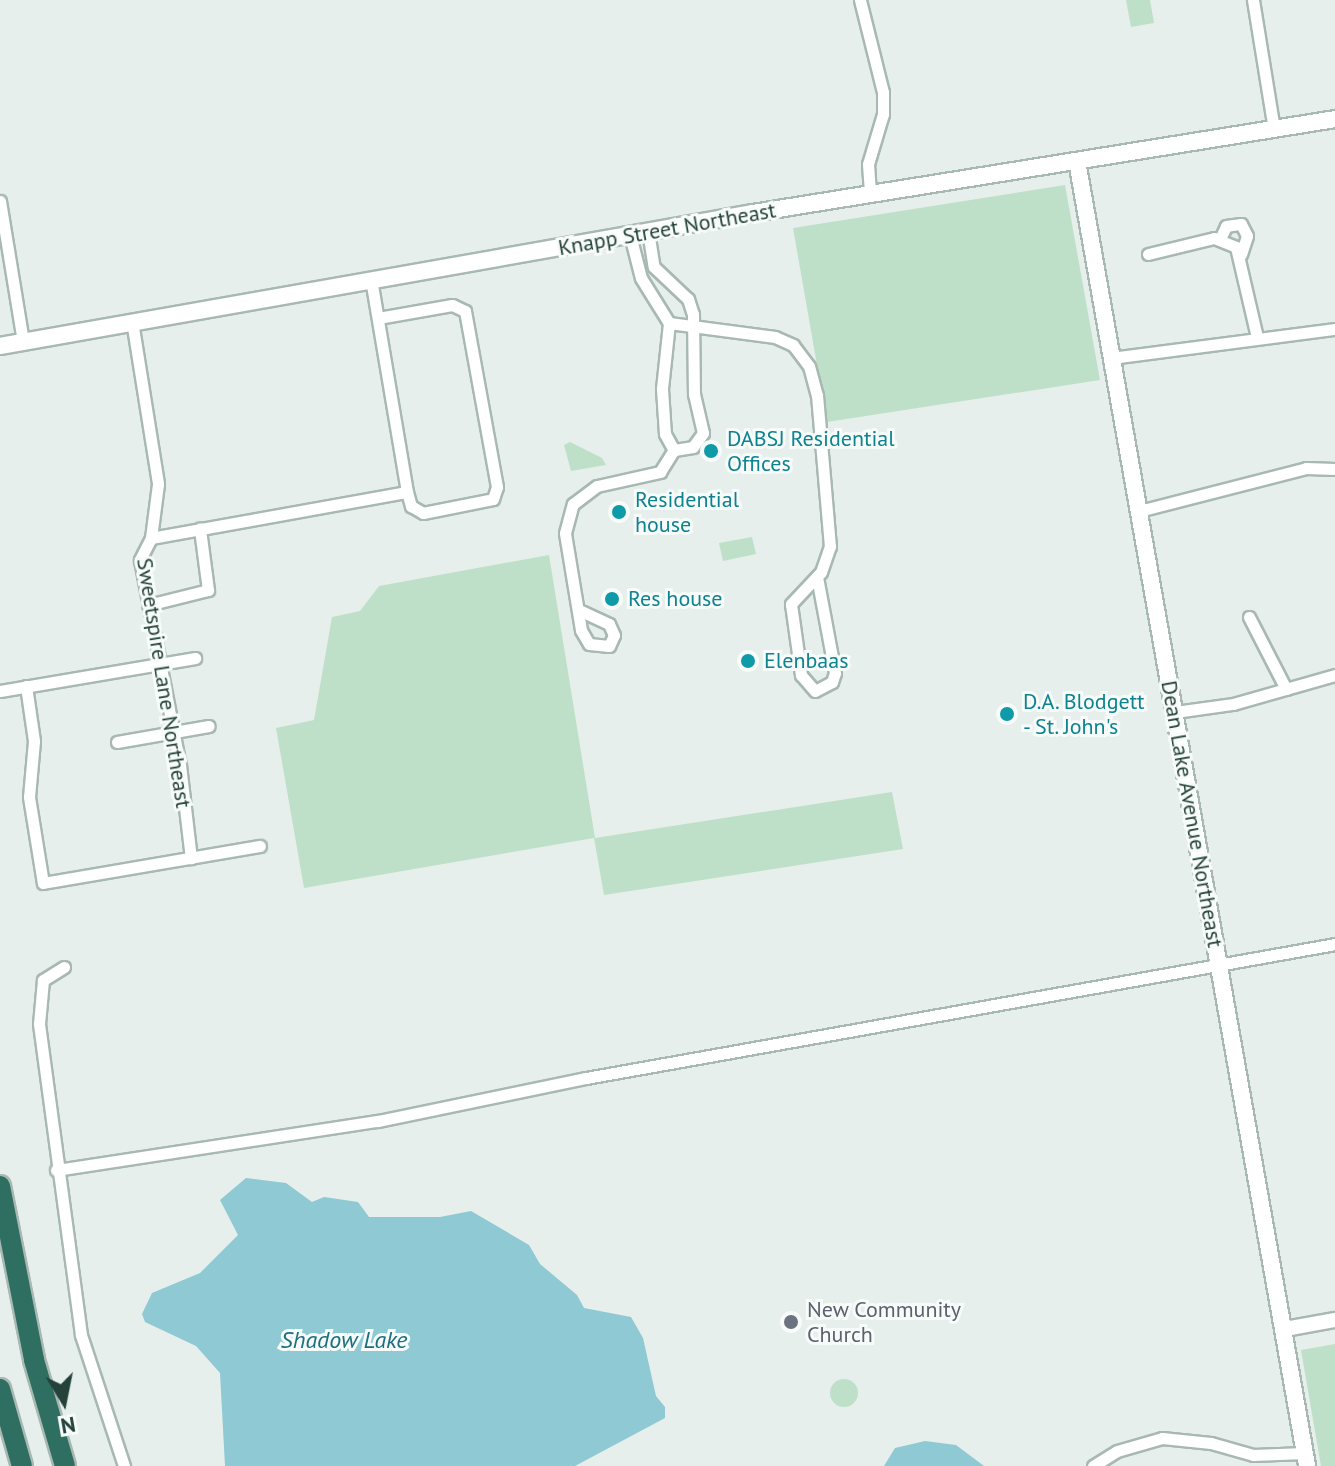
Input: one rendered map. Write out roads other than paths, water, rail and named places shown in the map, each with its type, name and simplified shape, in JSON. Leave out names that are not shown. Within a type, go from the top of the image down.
[{"type":"highway","points":[[0,1186],[34,1360],[65,1466]]},
{"type":"highway","points":[[0,1389],[22,1466]]},
{"type":"main road","name":"Knapp Street Northeast","points":[[0,346],[648,231],[1335,119]]},
{"type":"main road","name":"Dean Lake Avenue Northeast","points":[[1077,161],[1306,1459]]},
{"type":"street","points":[[860,0],[883,92],[883,114],[868,164],[870,195]]},
{"type":"street","points":[[1253,0],[1274,129]]},
{"type":"street","points":[[0,201],[23,342]]},
{"type":"street","points":[[1220,239],[1226,226],[1241,224],[1247,236],[1241,254],[1257,337]]},
{"type":"street","points":[[581,611],[565,533],[573,504],[597,486],[660,472],[674,450],[693,447],[703,433],[694,394],[691,303],[654,267],[648,231]]},
{"type":"street","points":[[630,235],[641,278],[669,323],[662,389],[665,434],[674,450]]},
{"type":"street","points":[[1148,254],[1220,239],[1241,254]]},
{"type":"street","points":[[371,279],[411,506],[423,513],[488,502],[498,491],[464,309],[452,305],[378,318]]},
{"type":"street","name":"Sweetspire Lane Northeast","points":[[132,321],[158,484],[151,538],[140,556],[191,858]]},
{"type":"street","points":[[669,323],[775,337],[793,345],[809,366],[817,395],[830,546],[817,577],[791,604],[801,675],[815,691],[832,682],[835,673],[817,577]]},
{"type":"street","points":[[1111,358],[1335,329]]},
{"type":"street","points":[[1139,511],[1306,468],[1335,469]]},
{"type":"street","points":[[151,538],[407,492]]},
{"type":"street","points":[[148,605],[208,590],[200,529]]},
{"type":"street","points":[[1249,617],[1286,689]]},
{"type":"street","points":[[0,691],[195,658]]},
{"type":"street","points":[[1175,712],[1286,689],[1335,675]]},
{"type":"street","points":[[26,686],[34,741],[29,797],[43,883],[260,846]]},
{"type":"street","points":[[117,742],[209,726]]},
{"type":"street","points":[[56,1170],[378,1121],[586,1078],[1335,944]]},
{"type":"street","points":[[64,967],[43,980],[39,998],[56,1170],[81,1335],[124,1466]]},
{"type":"street","points":[[1285,1329],[1335,1320]]},
{"type":"street","points":[[1093,1466],[1117,1451],[1162,1438],[1211,1443],[1253,1455],[1306,1459]]},
{"type":"water","name":"Shadow Lake","points":[[246,1178],[286,1183],[312,1202],[324,1197],[358,1202],[369,1217],[440,1217],[471,1211],[529,1245],[540,1264],[577,1295],[584,1308],[631,1317],[643,1338],[656,1396],[665,1407],[665,1418],[575,1466],[225,1466],[220,1373],[196,1346],[145,1322],[142,1314],[152,1293],[200,1273],[238,1235],[220,1200]]},
{"type":"water","points":[[925,1441],[956,1445],[984,1466],[884,1466],[895,1448]]},
{"type":"place","name":"DABSJ Residential Offices","points":[[711,451]]},
{"type":"place","name":"Residential house","points":[[619,512]]},
{"type":"place","name":"Res house","points":[[612,599]]},
{"type":"place","name":"Elenbaas","points":[[748,661]]},
{"type":"place","name":"D.A. Blodgett - St. John's","points":[[1007,714]]},
{"type":"place","name":"New Community Church","points":[[791,1322]]}]
